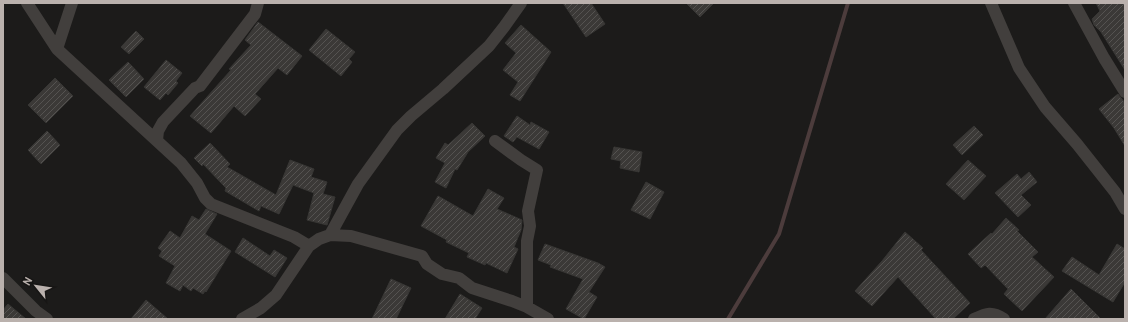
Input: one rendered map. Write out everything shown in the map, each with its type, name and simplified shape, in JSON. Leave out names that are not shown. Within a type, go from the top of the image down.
[{"type":"street","points":[[28,3],[57,49],[181,163],[197,183],[205,198],[211,204],[294,237],[309,246]]},
{"type":"street","points":[[57,49],[72,3]]},
{"type":"street","points":[[157,140],[158,131],[163,122],[195,88],[200,86],[255,14],[258,3]]},
{"type":"street","points":[[330,235],[358,184],[398,130],[410,116],[443,89],[488,46],[521,3]]},
{"type":"street","points":[[991,3],[1019,68],[1045,107],[1115,192],[1125,209]]},
{"type":"street","points":[[1074,3],[1104,58],[1125,92]]},
{"type":"street","points":[[496,141],[537,170],[528,210],[530,226],[527,241],[526,307]]},
{"type":"street","points":[[242,319],[261,308],[276,295],[309,246],[330,235],[351,236],[422,256],[427,264],[442,274],[459,278],[472,288],[512,301],[548,319]]},
{"type":"street","points":[[3,278],[36,311],[47,319]]},
{"type":"street","points":[[974,319],[987,313],[997,314],[1004,319]]},
{"type":"building","points":[[563,3],[591,3],[605,24],[586,37]]},
{"type":"building","points":[[686,3],[714,3],[700,17]]},
{"type":"building","points":[[1096,3],[1125,3],[1125,70],[1101,32],[1094,25],[1092,19],[1100,11]]},
{"type":"building","points":[[258,22],[302,56],[287,75],[278,68],[255,94],[261,99],[245,116],[234,106],[211,133],[190,116],[251,45],[245,40]]},
{"type":"building","points":[[521,25],[551,52],[520,101],[510,95],[518,82],[503,70],[516,53],[505,43]]},
{"type":"building","points":[[326,29],[355,52],[349,59],[352,62],[341,76],[309,50]]},
{"type":"building","points":[[136,31],[144,39],[129,54],[121,47]]},
{"type":"building","points":[[166,60],[182,73],[176,81],[178,83],[168,95],[166,93],[160,100],[144,87]]},
{"type":"building","points":[[128,62],[144,79],[126,97],[109,80]]},
{"type":"building","points":[[55,78],[73,96],[46,123],[28,105]]},
{"type":"building","points":[[1118,94],[1125,103],[1125,146],[1114,128],[1099,109]]},
{"type":"building","points":[[517,116],[530,125],[531,122],[549,132],[539,149],[517,137],[513,142],[504,136]]},
{"type":"building","points":[[472,123],[485,136],[468,152],[457,170],[455,169],[446,188],[435,182],[445,163],[436,158],[445,143],[448,145]]},
{"type":"building","points":[[974,126],[983,135],[962,155],[953,145]]},
{"type":"building","points":[[47,131],[60,145],[41,164],[28,150]]},
{"type":"building","points":[[210,143],[230,164],[227,167],[276,195],[290,160],[314,169],[311,177],[327,182],[323,194],[335,197],[327,225],[307,220],[314,193],[293,185],[279,214],[261,206],[259,211],[225,191],[226,188],[203,164],[202,166],[194,158]]},
{"type":"building","points":[[614,147],[642,152],[639,172],[620,168],[621,161],[611,159]]},
{"type":"building","points":[[968,160],[986,176],[964,200],[946,184]]},
{"type":"building","points":[[1029,172],[1037,182],[1021,195],[1031,205],[1018,217],[995,193],[1017,174],[1021,179]]},
{"type":"building","points":[[646,182],[664,192],[650,219],[631,210]]},
{"type":"building","points":[[488,189],[504,198],[497,209],[522,220],[521,230],[514,247],[518,249],[507,273],[486,263],[485,265],[467,257],[469,253],[446,242],[447,240],[421,226],[438,196],[473,216]]},
{"type":"building","points":[[206,209],[217,214],[205,234],[231,251],[206,292],[205,291],[203,294],[193,288],[191,291],[183,285],[180,291],[166,283],[175,266],[159,256],[162,251],[158,248],[170,231],[180,238],[192,216],[199,220]]},
{"type":"building","points":[[1006,218],[1019,230],[1017,231],[1038,252],[1032,257],[1054,277],[1022,311],[1004,294],[1008,289],[985,265],[981,268],[968,254],[991,233],[992,234]]},
{"type":"building","points":[[905,232],[923,248],[921,250],[970,303],[953,319],[936,319],[898,277],[872,306],[855,291],[882,261]]},
{"type":"building","points":[[243,238],[270,256],[274,250],[287,258],[275,277],[235,252]]},
{"type":"building","points":[[545,244],[598,263],[605,267],[589,292],[597,297],[584,319],[566,309],[583,279],[550,267],[551,265],[538,260]]},
{"type":"building","points":[[1117,244],[1125,249],[1125,282],[1113,302],[1062,271],[1072,257],[1099,275]]},
{"type":"building","points":[[391,279],[411,288],[396,319],[372,319]]},
{"type":"building","points":[[1071,289],[1101,319],[1045,319]]},
{"type":"building","points":[[460,294],[482,308],[475,319],[445,319]]},
{"type":"building","points":[[146,300],[168,319],[131,319]]},
{"type":"building","points":[[8,304],[26,319],[3,319],[3,310]]},
{"type":"waterway","points":[[728,319],[779,234],[848,3]]}]
